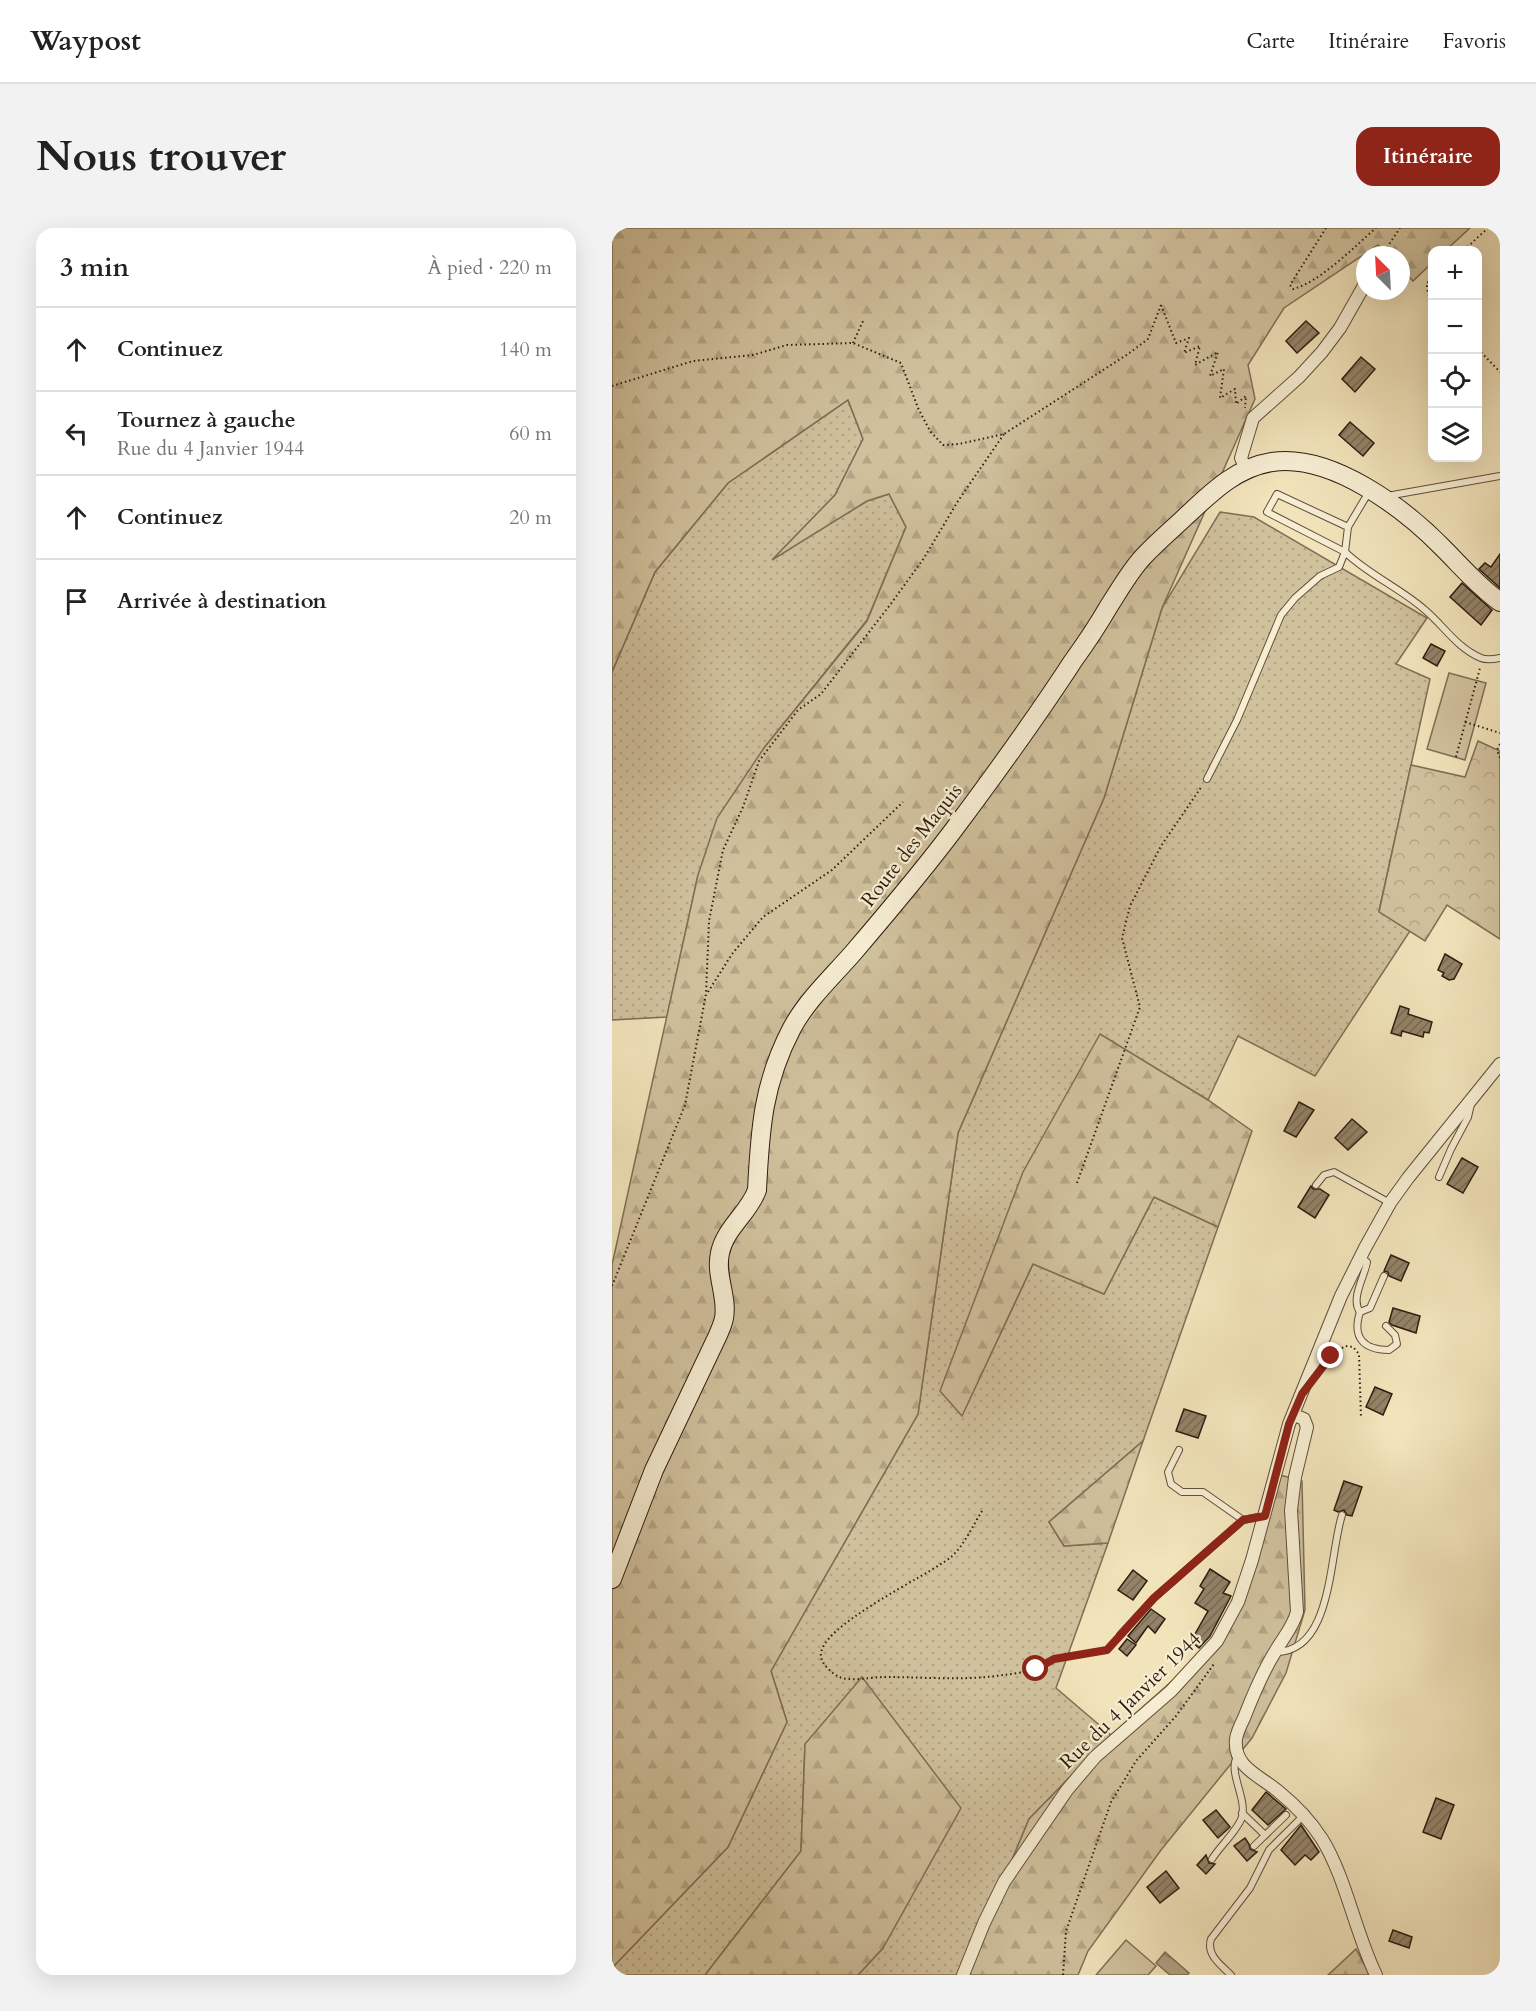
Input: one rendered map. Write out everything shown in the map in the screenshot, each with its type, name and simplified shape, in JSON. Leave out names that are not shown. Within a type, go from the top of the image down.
[{"type":"street","points":[[1246,470],[1241,458],[1253,418],[1322,352],[1340,328],[1356,300]]},
{"type":"street","name":"Route des Maquis","points":[[612,1579],[654,1470],[718,1335],[724,1317],[719,1255],[725,1240],[754,1199],[757,1190],[760,1128],[766,1092],[794,1024],[904,894],[954,830],[1072,664],[1124,580],[1143,557],[1221,483],[1246,470],[1269,462],[1293,460],[1332,470],[1375,493],[1443,548],[1472,579],[1500,602]]},
{"type":"street","name":"Rue du 4 Janvier 1944","points":[[963,1975],[1004,1882],[1067,1790],[1095,1757],[1171,1691],[1218,1641],[1238,1602],[1265,1516],[1286,1435],[1341,1296],[1390,1203],[1500,1064]]},
{"type":"street","points":[[1294,1414],[1304,1419],[1307,1427],[1295,1477],[1291,1510],[1298,1607],[1294,1623],[1259,1679],[1236,1737],[1238,1757],[1244,1766],[1274,1787],[1317,1832],[1330,1856],[1361,1944],[1376,1975]]},
{"type":"lane","points":[[1207,779],[1237,720],[1281,615],[1295,598],[1320,576],[1339,567],[1345,552],[1348,527],[1375,493],[1414,493],[1500,476]]},
{"type":"lane","points":[[1348,527],[1276,494],[1267,512],[1345,552],[1359,566],[1426,610],[1456,643],[1482,659],[1500,658]]},
{"type":"lane","points":[[1439,1177],[1468,1117],[1471,1100]]},
{"type":"lane","points":[[1316,1185],[1324,1175],[1334,1172],[1390,1203]]},
{"type":"lane","points":[[1361,1257],[1368,1262],[1356,1299],[1359,1312],[1356,1329],[1363,1341],[1374,1349],[1389,1350],[1397,1344],[1397,1338],[1386,1326]]},
{"type":"lane","points":[[1359,1312],[1370,1308],[1384,1276]]},
{"type":"lane","points":[[1179,1450],[1168,1472],[1171,1484],[1182,1492],[1203,1492],[1243,1520]]},
{"type":"lane","points":[[1275,1652],[1294,1650],[1312,1632],[1317,1623],[1328,1589],[1336,1537],[1342,1515]]},
{"type":"lane","points":[[1120,1635],[1154,1598],[1243,1520],[1265,1516]]},
{"type":"lane","points":[[1212,1859],[1239,1824],[1242,1813],[1243,1804],[1235,1764],[1238,1757]]},
{"type":"lane","points":[[1242,1813],[1265,1835]]},
{"type":"lane","points":[[1254,1846],[1286,1815]]},
{"type":"lane","points":[[1231,1975],[1212,1955],[1211,1939],[1250,1888],[1269,1850],[1303,1816]]},
{"type":"path","points":[[1326,228],[1290,285],[1293,289],[1305,286],[1376,228]]},
{"type":"path","points":[[1388,246],[1400,228]]},
{"type":"path","points":[[1468,246],[1488,228]]},
{"type":"path","points":[[612,386],[693,361],[753,355],[787,345],[853,343],[901,363],[918,408],[930,431],[943,445],[959,444],[1004,434],[1128,354],[1148,339],[1161,305],[1176,343],[1189,339],[1184,353],[1200,346],[1195,366],[1218,352],[1210,375],[1224,369],[1220,398],[1235,389],[1236,404],[1246,396],[1245,411],[1253,418]]},
{"type":"path","points":[[853,343],[862,321]]},
{"type":"path","points":[[1482,353],[1500,372]]},
{"type":"path","points":[[612,1286],[685,1105],[706,994],[709,921],[723,850],[743,807],[759,761],[798,710],[820,694],[890,605],[924,558],[958,501],[1004,434]]},
{"type":"path","points":[[1456,757],[1482,659]]},
{"type":"path","points":[[1465,722],[1500,733]]},
{"type":"path","points":[[1500,744],[1497,750],[1500,758]]},
{"type":"path","points":[[1077,1183],[1140,1006],[1122,938],[1130,906],[1161,846],[1207,779]]},
{"type":"path","points":[[706,994],[732,954],[763,917],[832,870],[903,802]]},
{"type":"path","points":[[1331,1356],[1339,1348],[1349,1346],[1359,1354],[1361,1418]]},
{"type":"path","points":[[981,1511],[953,1555],[935,1569],[858,1612],[837,1630],[823,1645],[821,1657],[827,1669],[840,1677],[853,1679],[968,1678],[1003,1675],[1036,1669],[1054,1659],[1107,1650],[1120,1635]]},
{"type":"path","points":[[1063,1975],[1066,1931],[1111,1802],[1136,1761],[1176,1716],[1215,1663]]},
{"type":"green space","points":[[612,228],[1470,228],[1450,246],[1428,246],[1428,267],[1413,281],[1410,278],[1410,246],[1356,246],[1356,260],[1284,308],[1248,365],[1255,399],[1162,608],[1104,798],[958,1133],[918,1414],[771,1671],[787,1722],[728,1847],[612,1968],[612,1265],[698,875],[717,818],[764,748],[867,621],[906,527],[889,494],[867,501],[772,560],[835,495],[863,439],[848,400],[728,483],[655,572],[612,672]]},
{"type":"green space","points":[[848,400],[863,439],[835,495],[774,558],[867,501],[889,494],[906,527],[867,620],[764,748],[698,875],[667,1017],[612,1020],[612,672],[655,572],[728,483]]},
{"type":"green space","points":[[1220,512],[1254,517],[1427,618],[1396,664],[1430,679],[1379,911],[1410,931],[1315,1076],[1238,1036],[1208,1100],[1100,1035],[962,1415],[1033,1264],[1104,1294],[1154,1197],[1218,1227],[1143,1441],[1049,1522],[1064,1546],[1108,1543],[1056,1688],[1111,1735],[1029,1819],[964,1975],[858,1975],[883,1948],[805,1744],[801,1851],[705,1975],[612,1975],[612,1968],[728,1847],[787,1722],[771,1671],[918,1414],[958,1133],[1104,798],[1162,608]]},
{"type":"green space","points":[[1449,673],[1486,683],[1465,760],[1427,749]]},
{"type":"green space","points":[[1478,741],[1500,751],[1500,939],[1447,905],[1425,941],[1379,912],[1411,765],[1465,777]]},
{"type":"green space","points":[[1100,1034],[1208,1100],[1252,1131],[1218,1227],[1154,1197],[1104,1294],[1033,1264],[962,1416],[940,1391],[1023,1172]]},
{"type":"green space","points":[[1143,1441],[1108,1543],[1064,1546],[1049,1522]]},
{"type":"green space","points":[[1280,1475],[1302,1481],[1305,1610],[1286,1673],[1252,1738],[1161,1850],[1088,1951],[1078,1975],[964,1975],[1029,1819],[1111,1735],[1189,1666],[1219,1635]]},
{"type":"green space","points":[[862,1677],[961,1808],[883,1948],[858,1975],[705,1975],[801,1851],[805,1744]]},
{"type":"green space","points":[[1126,1940],[1156,1966],[1148,1975],[1096,1975]]},
{"type":"green space","points":[[1356,1949],[1370,1975],[1328,1975]]},
{"type":"water","points":[[1165,1952],[1189,1973],[1170,1975],[1156,1963]]},
{"type":"building","points":[[1306,321],[1319,333],[1297,353],[1286,341]]},
{"type":"building","points":[[1361,357],[1375,369],[1355,392],[1342,379]]},
{"type":"building","points":[[1350,422],[1374,443],[1363,456],[1339,435]]},
{"type":"building","points":[[1500,554],[1500,588],[1479,569],[1485,563],[1491,567]]},
{"type":"building","points":[[1462,583],[1492,610],[1481,625],[1450,597]]},
{"type":"building","points":[[1431,644],[1445,651],[1437,666],[1423,658]]},
{"type":"building","points":[[1445,954],[1462,964],[1454,979],[1449,980],[1442,976],[1444,973],[1438,970]]},
{"type":"building","points":[[1400,1006],[1409,1009],[1408,1014],[1432,1022],[1429,1033],[1424,1032],[1423,1037],[1402,1031],[1401,1036],[1391,1033]]},
{"type":"building","points":[[1299,1102],[1314,1110],[1296,1137],[1284,1131]]},
{"type":"building","points":[[1352,1119],[1367,1132],[1348,1150],[1335,1138]]},
{"type":"building","points":[[1462,1158],[1478,1167],[1463,1193],[1447,1184]]},
{"type":"building","points":[[1311,1186],[1329,1195],[1315,1218],[1298,1207]]},
{"type":"building","points":[[1391,1255],[1409,1263],[1401,1281],[1384,1271]]},
{"type":"building","points":[[1393,1308],[1420,1316],[1416,1333],[1389,1322]]},
{"type":"building","points":[[1375,1387],[1392,1394],[1383,1415],[1366,1407]]},
{"type":"building","points":[[1184,1409],[1206,1416],[1198,1438],[1176,1431]]},
{"type":"building","points":[[1344,1481],[1362,1487],[1352,1516],[1347,1515],[1344,1510],[1338,1512],[1334,1510]]},
{"type":"building","points":[[1210,1569],[1230,1582],[1223,1593],[1231,1596],[1210,1636],[1199,1648],[1191,1641],[1208,1611],[1195,1603],[1204,1589],[1200,1586]]},
{"type":"building","points":[[1133,1570],[1147,1581],[1133,1600],[1118,1590]]},
{"type":"building","points":[[1151,1609],[1165,1619],[1155,1633],[1148,1626],[1136,1643],[1128,1636]]},
{"type":"building","points":[[1127,1639],[1136,1645],[1127,1656],[1119,1649]]},
{"type":"building","points":[[1266,1792],[1286,1809],[1268,1825],[1252,1810]]},
{"type":"building","points":[[1436,1798],[1454,1805],[1441,1839],[1423,1832]]},
{"type":"building","points":[[1216,1810],[1230,1827],[1218,1838],[1203,1820]]},
{"type":"building","points":[[1301,1825],[1319,1852],[1311,1860],[1305,1855],[1295,1865],[1281,1850]]},
{"type":"building","points":[[1245,1838],[1250,1849],[1257,1852],[1247,1861],[1234,1846]]},
{"type":"building","points":[[1206,1855],[1209,1863],[1215,1864],[1206,1874],[1197,1865]]},
{"type":"building","points":[[1166,1871],[1179,1888],[1160,1903],[1147,1887]]},
{"type":"building","points":[[1393,1930],[1412,1937],[1409,1948],[1389,1941]]},
{"type":"route","points":[[1036,1669],[1054,1659],[1107,1650],[1154,1598],[1191,1568],[1243,1520],[1265,1516],[1289,1424],[1302,1394],[1331,1356]]}]
